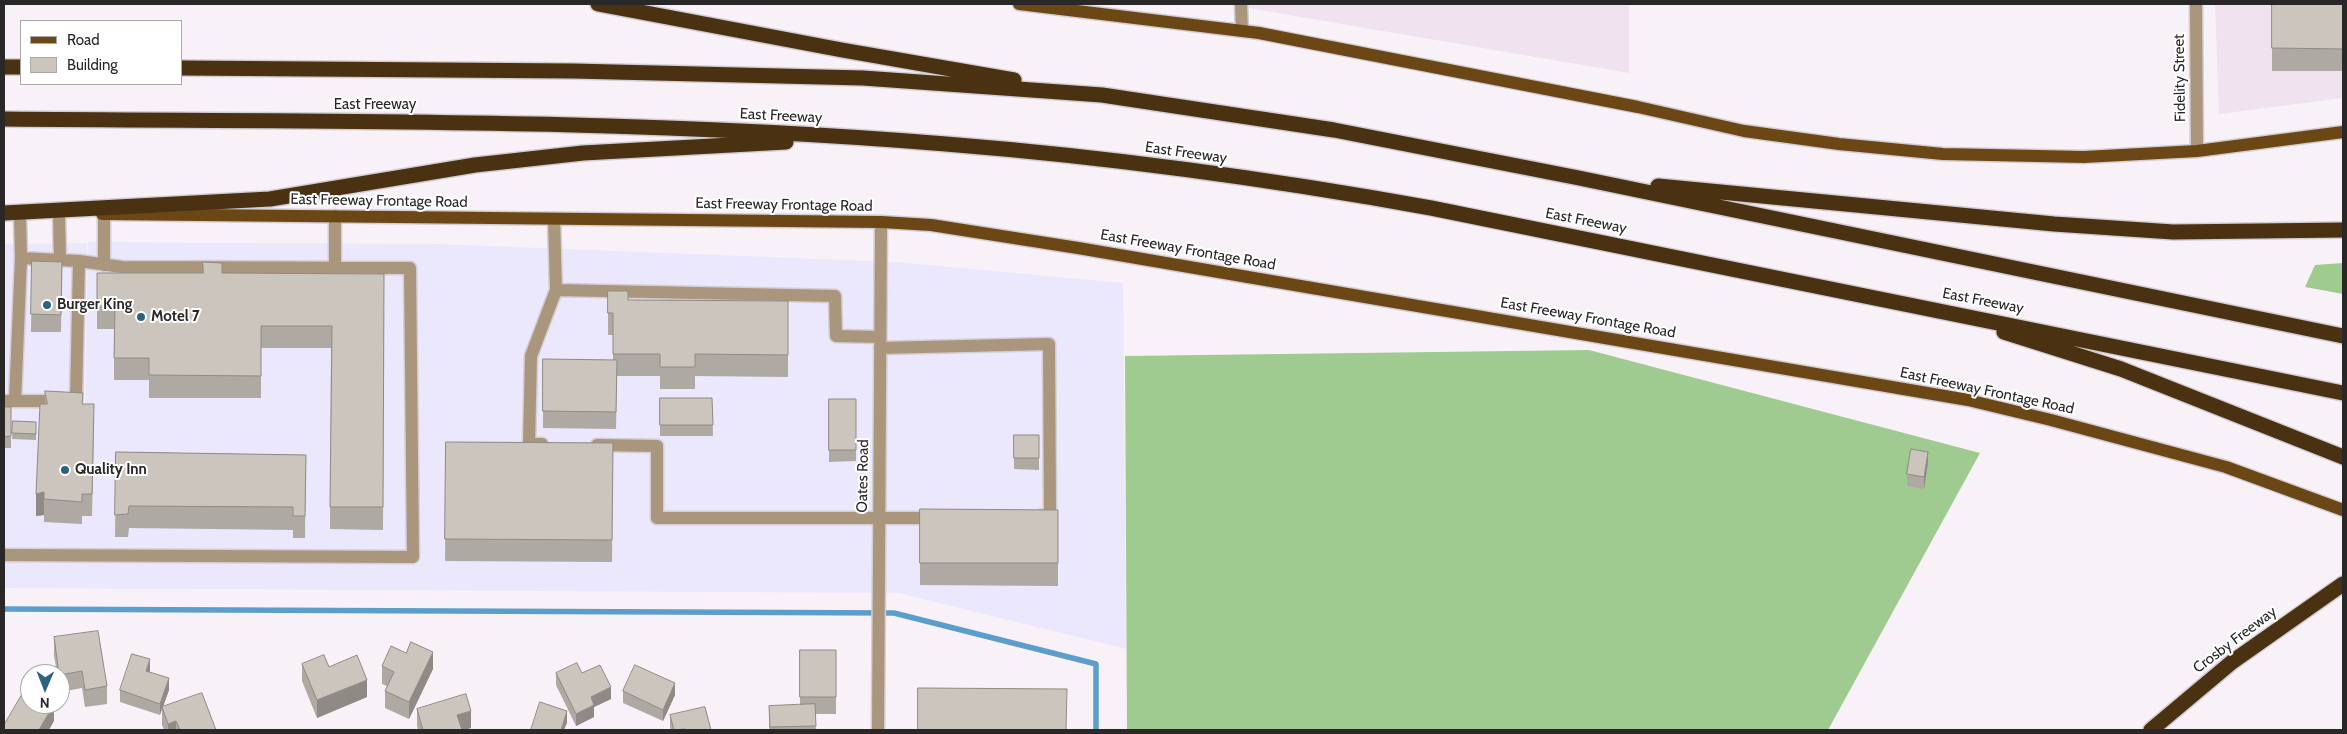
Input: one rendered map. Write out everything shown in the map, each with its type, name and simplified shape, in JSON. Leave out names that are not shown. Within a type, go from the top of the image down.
[{"type":"highway","points":[[598,4],[1102,96],[1334,130],[1579,178],[2343,336]]},
{"type":"highway","points":[[4,67],[20,67]]},
{"type":"highway","points":[[182,68],[573,71],[863,78],[1102,96]]},
{"type":"highway","name":"East Freeway","points":[[4,119],[464,123],[702,129],[945,143],[1100,159],[1309,188],[1431,208],[2343,392]]},
{"type":"highway","points":[[4,213],[270,199],[475,166],[573,154],[863,138]]},
{"type":"highway","points":[[1579,178],[2054,224],[2173,232],[2343,230]]},
{"type":"highway","points":[[1838,290],[1990,328],[2121,369],[2343,457]]},
{"type":"highway","name":"Crosby Freeway","points":[[2151,730],[2232,662],[2343,584]]},
{"type":"main road","points":[[1018,4],[1242,30],[1638,107],[1744,131],[1839,144],[1943,154],[2084,157],[2197,151],[2343,132]]},
{"type":"main road","name":"East Freeway Frontage Road","points":[[4,213],[881,222],[931,225],[1078,248],[1968,400],[2051,420],[2226,467],[2343,510]]},
{"type":"street","points":[[1241,4],[1242,30]]},
{"type":"street","name":"Fidelity Street","points":[[2196,4],[2197,151]]},
{"type":"street","points":[[20,214],[21,258],[9,401],[76,401],[79,261]]},
{"type":"street","points":[[60,214],[60,260]]},
{"type":"street","points":[[104,214],[104,265]]},
{"type":"street","points":[[335,216],[335,268]]},
{"type":"street","points":[[554,219],[556,290],[531,356],[529,444],[558,445]]},
{"type":"street","name":"Oates Road","points":[[878,730],[881,222]]},
{"type":"street","points":[[4,555],[413,557],[410,268],[122,268],[79,261],[21,258]]},
{"type":"street","points":[[556,290],[835,296],[836,336],[880,342],[1049,344],[1050,516],[1030,516]]},
{"type":"street","points":[[588,445],[657,446],[657,518],[954,517]]},
{"type":"shaded area","points":[[1225,4],[1629,4],[1629,73]]},
{"type":"shaded area","points":[[2215,4],[2343,4],[2343,98],[2219,114]]},
{"type":"shaded area","points":[[88,242],[438,244],[896,262],[1123,283],[1126,649],[899,593],[4,588],[4,405],[85,406]]},
{"type":"shaded area","points":[[87,243],[84,404],[4,404],[4,244]]},
{"type":"green space","points":[[2343,263],[2343,294],[2305,287],[2315,265]]},
{"type":"green space","points":[[1589,350],[1980,453],[1828,730],[1127,730],[1125,356]]},
{"type":"building","points":[[2272,4],[2343,4],[2343,49],[2272,48]]},
{"type":"building","name":"Burger King","points":[[32,261],[62,262],[61,315],[31,314]]},
{"type":"building","points":[[203,262],[222,263],[222,273],[384,274],[383,507],[330,507],[332,326],[261,326],[261,376],[149,375],[149,358],[114,358],[115,307],[97,307],[97,273],[203,273]]},
{"type":"building","points":[[608,291],[628,291],[628,300],[788,301],[788,355],[695,354],[695,367],[660,367],[660,354],[613,354],[613,313],[608,313]]},
{"type":"building","points":[[543,359],[617,360],[616,412],[543,411]]},
{"type":"building","name":"Quality Inn","points":[[45,391],[83,393],[82,404],[94,404],[92,494],[82,494],[82,502],[44,499],[44,492],[36,494],[40,404],[47,404]]},
{"type":"building","points":[[660,398],[712,398],[713,425],[660,425]]},
{"type":"building","points":[[829,399],[856,399],[856,450],[829,450]]},
{"type":"building","points":[[4,407],[11,407],[11,436],[4,437]]},
{"type":"building","points":[[13,421],[36,422],[36,434],[12,433]]},
{"type":"building","points":[[1014,435],[1039,435],[1039,458],[1014,458]]},
{"type":"building","points":[[446,442],[613,443],[612,540],[445,539]]},
{"type":"building","points":[[1911,449],[1928,452],[1924,477],[1907,474]]},
{"type":"building","points":[[116,452],[306,455],[305,516],[293,516],[293,507],[129,506],[128,514],[115,515]]},
{"type":"building","points":[[920,509],[1058,510],[1058,563],[920,563]]},
{"type":"building","points":[[98,631],[107,686],[85,690],[82,671],[70,673],[70,664],[58,664],[54,637]]},
{"type":"building","points":[[411,642],[433,652],[409,702],[385,691],[394,672],[382,666],[391,646],[406,653]]},
{"type":"building","points":[[800,650],[836,650],[836,697],[800,697]]},
{"type":"building","points":[[132,654],[150,659],[146,671],[169,678],[160,704],[120,690]]},
{"type":"building","points":[[324,655],[329,667],[357,655],[367,680],[317,700],[302,664]]},
{"type":"building","points":[[577,663],[582,673],[600,665],[611,687],[591,697],[594,705],[576,714],[556,673]]},
{"type":"building","points":[[635,665],[675,683],[663,710],[623,691]]},
{"type":"building","points":[[918,688],[1067,689],[1066,730],[918,730]]},
{"type":"building","points":[[202,693],[216,730],[180,730],[176,721],[168,724],[162,707]]},
{"type":"building","points":[[466,694],[471,711],[457,715],[462,730],[423,730],[417,709]]},
{"type":"building","points":[[20,698],[20,714],[48,714],[39,730],[4,730],[4,725]]},
{"type":"building","points":[[540,702],[567,711],[561,730],[531,730]]},
{"type":"building","points":[[815,704],[816,726],[770,727],[769,706]]},
{"type":"building","points":[[705,707],[711,730],[674,730],[670,715]]},
{"type":"waterway","points":[[4,609],[894,613],[1096,664],[1096,730]]},
{"type":"place","name":"Burger King","points":[[47,305]]},
{"type":"place","name":"Motel 7","points":[[141,317]]},
{"type":"place","name":"Quality Inn","points":[[65,470]]}]
